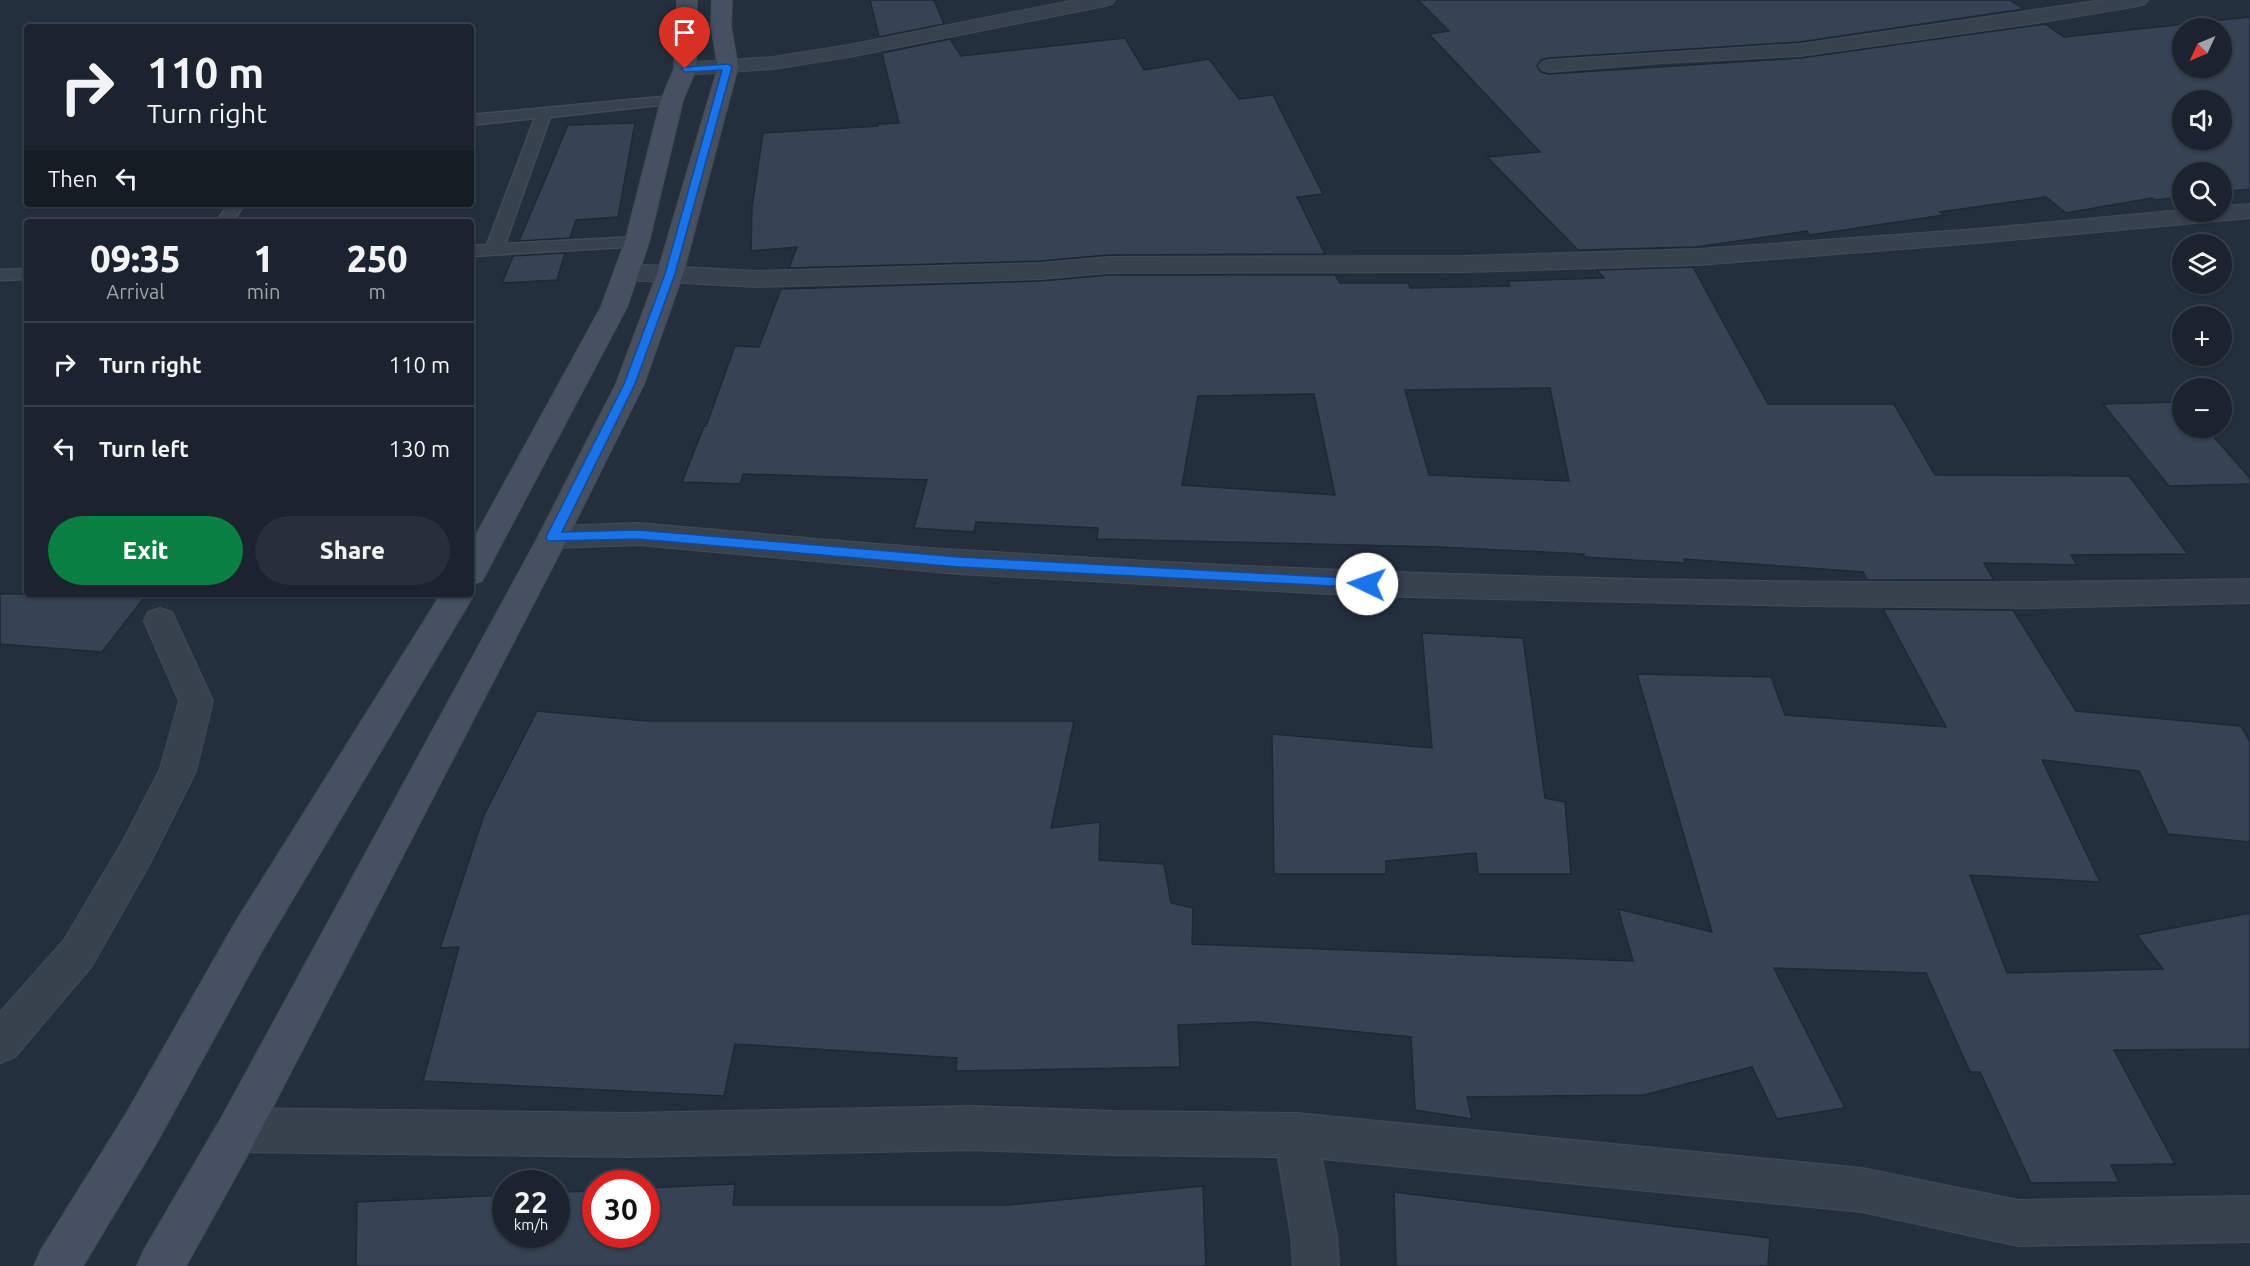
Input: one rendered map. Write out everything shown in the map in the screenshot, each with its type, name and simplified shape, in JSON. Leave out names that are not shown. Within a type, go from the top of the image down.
[{"type":"main road","points":[[474,567],[614,307],[628,272],[672,100],[685,69],[687,0]]},
{"type":"main road","points":[[160,1266],[238,1130],[553,537],[630,384],[670,274],[728,67],[721,26],[722,0]]},
{"type":"main road","points":[[57,1266],[141,1129],[249,936],[456,597]]},
{"type":"street","points":[[685,69],[773,63],[849,51],[1106,0]]},
{"type":"street","points":[[1550,66],[1662,57],[1800,50],[2037,17],[2138,0]]},
{"type":"street","points":[[628,272],[756,279],[1041,271],[1163,264],[1464,264],[1699,258],[2250,211]]},
{"type":"street","points":[[553,537],[638,534],[959,562],[1367,584],[1804,594],[2030,596],[2250,591]]},
{"type":"street","points":[[0,1043],[78,953],[136,853],[178,771],[196,701],[160,621]]},
{"type":"street","points":[[238,1130],[629,1135],[972,1128],[1113,1134],[1296,1135],[1862,1190],[2018,1223],[2250,1219]]},
{"type":"street","points":[[1296,1135],[1314,1236],[1316,1266]]},
{"type":"lane","points":[[474,120],[672,100]]},
{"type":"lane","points":[[494,250],[544,113]]},
{"type":"lane","points":[[474,251],[637,242]]},
{"type":"lane","points":[[0,275],[24,274]]},
{"type":"building","points":[[870,0],[934,0],[944,24],[879,37]]},
{"type":"building","points":[[1418,0],[2010,0],[2024,9],[1800,42],[1549,58],[1541,60],[1537,66],[1541,72],[1549,74],[1800,58],[2045,24],[2064,37],[2172,25],[2172,78],[2232,78],[2232,19],[2250,17],[2250,189],[2232,191],[2232,162],[2172,162],[2172,198],[2155,200],[2152,198],[2066,213],[2046,197],[1940,212],[1944,215],[1810,235],[1807,231],[1696,247],[1578,250],[1487,157],[1540,152],[1429,34],[1449,31]]},
{"type":"building","points":[[1125,38],[1144,70],[1209,59],[1239,99],[1273,95],[1323,194],[1297,197],[1325,254],[1108,255],[1041,261],[789,268],[797,247],[751,251],[752,207],[763,133],[899,123],[882,53],[950,39],[961,56]]},
{"type":"building","points":[[635,123],[618,217],[576,220],[570,238],[519,241],[568,125]]},
{"type":"building","points":[[565,253],[557,280],[502,283],[513,256]]},
{"type":"building","points":[[1693,267],[1768,404],[1894,404],[1935,475],[2129,476],[2188,554],[2071,555],[2077,565],[1984,563],[1994,580],[1867,580],[1863,572],[1684,559],[1685,563],[1584,557],[1584,554],[1439,547],[1097,539],[1098,528],[976,522],[974,532],[914,528],[927,480],[743,474],[740,484],[682,482],[704,426],[706,426],[735,346],[759,347],[781,289],[1041,281],[1108,275],[1335,275],[1340,283],[1408,283],[1410,288],[1510,286],[1508,281],[1604,278],[1597,270]],"holes":[[[1550,388],[1569,481],[1429,475],[1405,390]],[[1314,394],[1335,495],[1182,485],[1198,396]]]},
{"type":"building","points":[[2172,402],[2172,438],[2215,438],[2250,478],[2250,484],[2169,486],[2103,404]]},
{"type":"building","points":[[0,594],[24,594],[24,597],[145,597],[102,652],[0,644]]},
{"type":"building","points":[[1883,609],[2013,610],[2076,711],[2241,726],[2250,742],[2250,842],[2168,834],[2139,771],[2042,760],[2100,882],[1970,875],[2007,973],[2163,969],[2137,935],[2250,913],[2250,1049],[2114,1050],[2175,1164],[2111,1165],[2119,1182],[2031,1183],[1980,1072],[1970,1072],[1926,973],[1774,968],[1845,1108],[1777,1119],[1752,1067],[1644,1095],[1467,1097],[1472,1119],[1415,1110],[1411,1037],[1257,1022],[1178,1025],[1180,1067],[956,1071],[957,1058],[735,1044],[724,1096],[423,1081],[459,947],[440,948],[484,815],[537,711],[647,721],[1074,721],[1051,828],[1100,822],[1099,860],[1164,864],[1171,903],[1193,908],[1192,944],[1633,961],[1618,909],[1712,932],[1637,674],[1771,677],[1785,715],[1946,727]]},
{"type":"building","points":[[1422,633],[1523,638],[1545,798],[1565,802],[1571,874],[1478,874],[1476,853],[1386,861],[1386,874],[1274,874],[1272,734],[1432,748]]},
{"type":"building","points":[[735,1184],[733,1205],[1007,1205],[1203,1186],[1206,1266],[356,1266],[357,1202],[492,1196],[492,1248],[570,1248],[570,1192],[582,1191],[582,1248],[660,1248],[660,1187]]},
{"type":"building","points":[[1394,1192],[1770,1238],[1768,1266],[1396,1266]]},
{"type":"route","points":[[685,69],[728,67],[670,274],[630,384],[553,537],[638,534],[959,562],[1367,584]]}]
